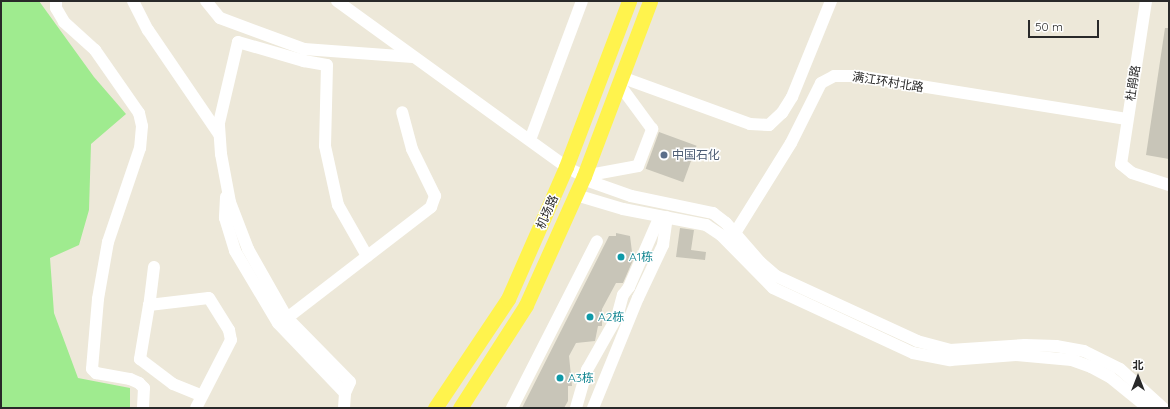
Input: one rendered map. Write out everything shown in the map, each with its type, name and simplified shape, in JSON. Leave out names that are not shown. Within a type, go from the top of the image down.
[{"type":"main road","name":"机场路","points":[[435,408],[508,299],[566,167],[629,1]]},
{"type":"main road","name":"机场路","points":[[460,408],[526,305],[584,178],[650,1]]},
{"type":"street","points":[[56,1],[56,8],[64,22],[95,50],[139,113],[142,126],[140,148],[108,242],[98,299],[92,369],[96,373],[130,379],[139,383],[144,388],[143,408]]},
{"type":"street","points":[[133,1],[148,30],[219,134]]},
{"type":"street","points":[[206,1],[220,18],[304,49],[414,57]]},
{"type":"street","points":[[337,1],[566,167],[584,178],[631,196],[706,210],[721,218],[736,233],[760,262],[780,278],[841,304],[917,341],[950,350],[1025,345],[1056,346],[1084,351],[1120,369],[1163,408]]},
{"type":"street","points":[[530,140],[582,1]]},
{"type":"street","points":[[620,81],[750,124],[769,125],[779,117],[792,97],[831,1]]},
{"type":"street","name":"杜鹃路","points":[[1146,1],[1121,164],[1132,173],[1169,185]]},
{"type":"street","points":[[344,408],[345,393],[350,382],[287,318],[248,249],[230,202],[219,134],[224,90],[238,42],[296,59],[327,65],[325,146],[338,205],[367,256]]},
{"type":"street","name":"满江环村北路","points":[[736,233],[791,143],[821,83],[834,76],[858,76],[1127,119]]},
{"type":"street","points":[[584,178],[638,166],[652,129],[620,81]]},
{"type":"street","points":[[287,318],[431,207],[435,200],[435,196],[412,149],[402,112]]},
{"type":"street","points":[[227,186],[225,218],[235,250],[278,323],[345,393]]},
{"type":"street","points":[[576,195],[700,223],[712,228],[773,288],[834,314],[903,349],[922,355],[950,360],[1016,355],[1072,360],[1110,377],[1148,408]]},
{"type":"street","points":[[576,408],[587,370],[617,317],[623,295],[629,287],[664,216]]},
{"type":"street","points":[[592,408],[638,298],[663,245],[664,216]]},
{"type":"street","points":[[512,408],[598,241]]},
{"type":"street","points":[[154,267],[140,359],[173,384],[202,396]]},
{"type":"street","points":[[149,304],[209,298],[229,330],[231,340],[196,408]]},
{"type":"green space","points":[[1,1],[39,1],[94,77],[126,114],[91,144],[89,210],[79,245],[50,258],[54,313],[78,378],[130,388],[130,408],[1,408]]},
{"type":"building","points":[[1165,28],[1169,28],[1169,159],[1146,155]]},
{"type":"building","name":"中国石化","points":[[659,132],[697,146],[683,182],[646,169]]},
{"type":"building","points":[[680,228],[694,230],[691,250],[706,252],[705,260],[676,257]]},
{"type":"building","points":[[616,233],[630,236],[633,260],[623,283],[616,283],[602,309],[602,326],[598,326],[595,341],[576,343],[569,356],[572,386],[568,386],[568,401],[564,408],[522,408],[609,236],[616,236]]},
{"type":"place","name":"中国石化","points":[[664,155]]},
{"type":"place","name":"A1栋","points":[[621,257]]},
{"type":"place","name":"A2栋","points":[[590,317]]},
{"type":"place","name":"A3栋","points":[[560,378]]}]
